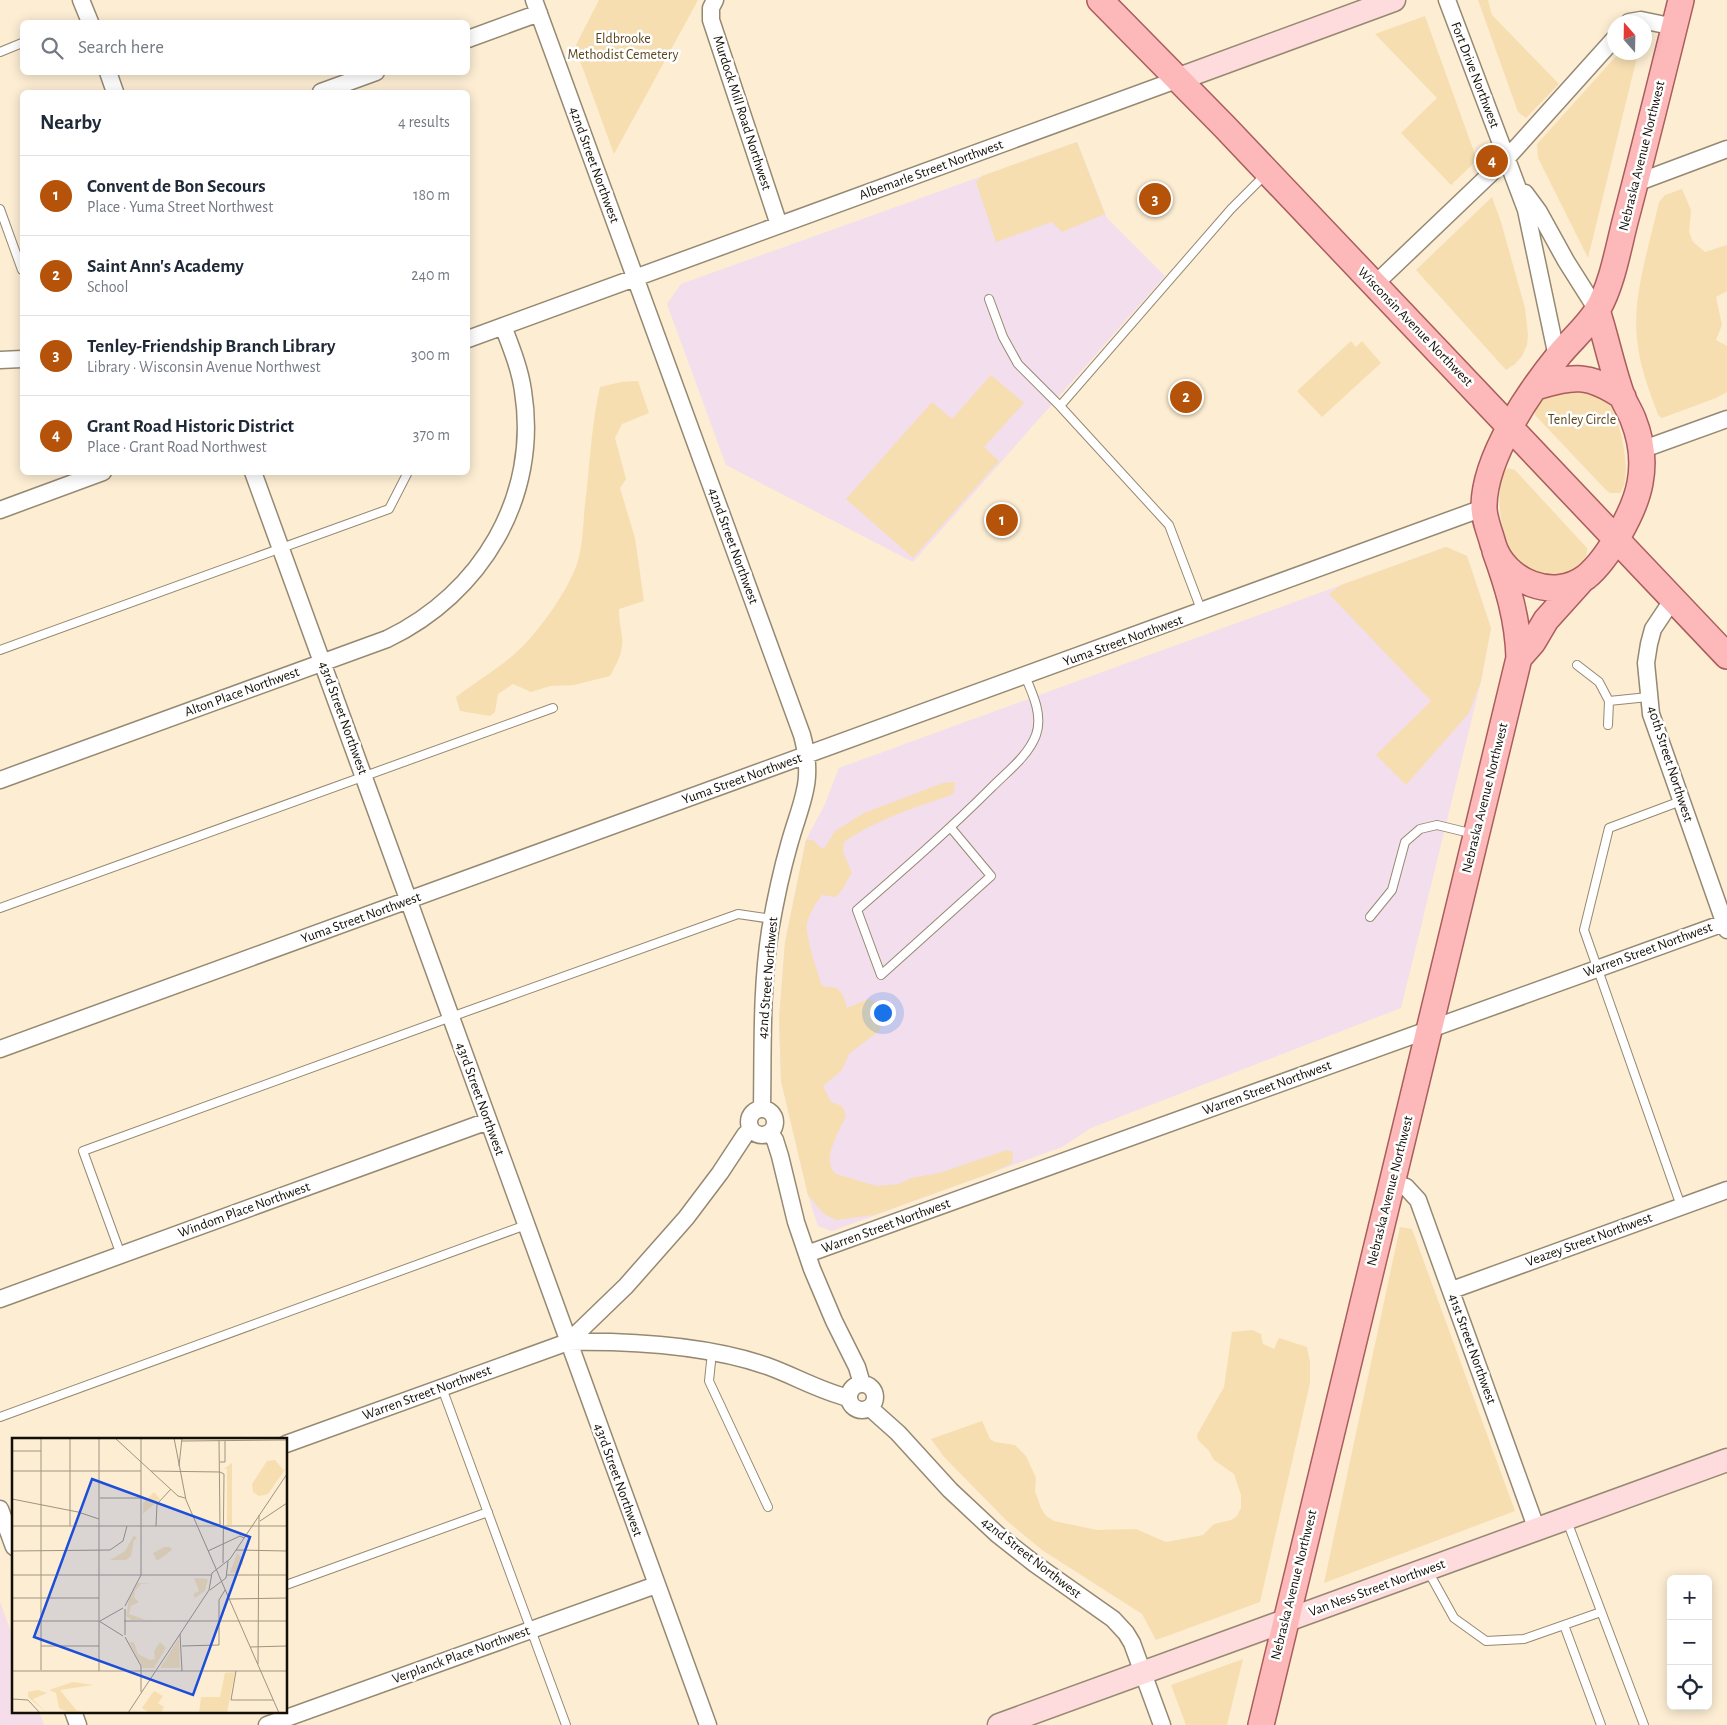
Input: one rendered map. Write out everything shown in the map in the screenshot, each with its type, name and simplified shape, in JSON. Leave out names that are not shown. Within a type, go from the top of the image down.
[{"type":"main road","name":"Wisconsin Avenue Northwest","points":[[1100,0],[1268,172],[1727,656]]},
{"type":"main road","name":"Nebraska Avenue Northwest","points":[[1261,1725],[1519,658],[1518,632],[1509,589],[1495,551],[1484,508],[1486,484],[1494,460],[1528,397],[1557,357],[1597,310],[1608,285],[1636,182],[1681,0]]},
{"type":"main road","points":[[1597,310],[1623,397]]},
{"type":"main road","points":[[1536,387],[1568,378],[1589,379],[1606,385],[1623,397]]},
{"type":"main road","name":"Nebraska Avenue Northwest","points":[[1519,658],[1546,620],[1584,578],[1596,568],[1616,540],[1634,505],[1640,483],[1641,450],[1634,421],[1623,397]]},
{"type":"main road","points":[[1495,551],[1512,573],[1525,583],[1542,587],[1556,587],[1584,578]]},
{"type":"street","points":[[81,0],[85,20]]},
{"type":"street","name":"Murdock Mill Road Northwest","points":[[715,0],[711,8],[711,20],[779,226]]},
{"type":"street","name":"Albemarle Street Northwest","points":[[470,338],[1394,0]]},
{"type":"street","name":"Fort Drive Northwest","points":[[1447,0],[1528,218],[1557,357]]},
{"type":"street","points":[[470,38],[537,6]]},
{"type":"street","name":"42nd Street Northwest","points":[[537,6],[802,735],[807,755],[806,786],[786,855],[772,919],[765,984],[762,1109]]},
{"type":"street","points":[[1652,22],[1674,27]]},
{"type":"street","points":[[1374,285],[1507,158],[1607,47]]},
{"type":"street","points":[[109,75],[114,90]]},
{"type":"street","points":[[326,90],[368,75]]},
{"type":"street","points":[[1636,182],[1727,149]]},
{"type":"street","name":"Fort Drive Northwest","points":[[1514,177],[1539,212],[1566,261],[1597,310]]},
{"type":"street","name":"Alton Place Northwest","points":[[0,780],[387,639],[435,611],[465,582],[500,534],[519,482],[524,458],[526,426],[524,400],[519,373],[503,326]]},
{"type":"street","points":[[0,360],[20,359]]},
{"type":"street","points":[[1641,450],[1727,419]]},
{"type":"street","points":[[0,510],[95,475]]},
{"type":"street","name":"43rd Street Northwest","points":[[254,475],[708,1725]]},
{"type":"street","name":"Yuma Street Northwest","points":[[0,1049],[1484,508]]},
{"type":"street","name":"40th Street Northwest","points":[[1673,598],[1653,629],[1646,663],[1648,697],[1656,732],[1726,925]]},
{"type":"street","name":"Warren Street Northwest","points":[[807,1254],[1598,968],[1726,925]]},
{"type":"street","points":[[762,1109],[768,1110],[774,1117],[775,1126],[766,1135],[757,1135],[750,1130],[748,1121],[755,1110],[762,1109]]},
{"type":"street","name":"Windom Place Northwest","points":[[0,1299],[488,1121]]},
{"type":"street","name":"Warren Street Northwest","points":[[568,1342],[626,1286],[686,1218],[720,1173],[744,1135],[750,1130]]},
{"type":"street","points":[[770,1133],[775,1140],[780,1156],[796,1222],[807,1254],[834,1321],[857,1367],[862,1384]]},
{"type":"street","name":"41st Street Northwest","points":[[1392,1182],[1406,1187],[1418,1200],[1452,1290],[1536,1530]]},
{"type":"street","name":"Veazey Street Northwest","points":[[1452,1290],[1727,1190]]},
{"type":"street","name":"Warren Street Northwest","points":[[288,1443],[568,1342],[610,1342],[712,1352],[768,1366],[829,1393],[849,1398]]},
{"type":"street","points":[[849,1398],[854,1386],[862,1384],[870,1386],[875,1394],[874,1403],[870,1408]]},
{"type":"street","name":"42nd Street Northwest","points":[[849,1398],[855,1409],[864,1410],[870,1408],[898,1433],[950,1490],[997,1534],[1035,1564],[1113,1619],[1129,1638],[1162,1725]]},
{"type":"street","name":"Van Ness Street Northwest","points":[[999,1725],[1727,1460]]},
{"type":"street","points":[[0,1509],[10,1545]]},
{"type":"street","name":"Verplanck Place Northwest","points":[[267,1725],[656,1585]]},
{"type":"street","points":[[74,1712],[78,1725]]},
{"type":"lane","points":[[0,52],[20,45]]},
{"type":"lane","points":[[1060,406],[1226,215],[1268,172]]},
{"type":"lane","points":[[0,209],[20,264]]},
{"type":"lane","points":[[989,299],[1003,337],[1018,364],[1060,406],[1169,525],[1202,612]]},
{"type":"lane","points":[[0,650],[390,509],[407,475]]},
{"type":"lane","points":[[1577,665],[1598,682],[1609,701],[1608,725]]},
{"type":"lane","points":[[950,828],[991,876],[881,974],[857,910],[950,828],[1028,751],[1036,734],[1038,719],[1025,676]]},
{"type":"lane","points":[[1609,701],[1648,697]]},
{"type":"lane","points":[[0,908],[553,708]]},
{"type":"lane","points":[[1681,801],[1609,828],[1584,930],[1681,1206]]},
{"type":"lane","points":[[1370,917],[1392,890],[1405,842],[1420,829],[1437,825],[1476,834]]},
{"type":"lane","points":[[121,1255],[83,1151],[738,914],[772,919]]},
{"type":"lane","points":[[0,1417],[526,1225]]},
{"type":"lane","points":[[712,1352],[709,1381],[768,1507]]},
{"type":"lane","points":[[442,1388],[566,1725]]},
{"type":"lane","points":[[288,1584],[488,1512]]},
{"type":"lane","points":[[1566,1519],[1644,1725]]},
{"type":"lane","points":[[1428,1570],[1454,1618],[1486,1641],[1524,1639],[1601,1612]]},
{"type":"lane","points":[[1564,1625],[1601,1725]]},
{"type":"shaded area","points":[[1077,142],[1107,218],[1165,276],[913,562],[726,465],[667,304],[681,284]]},
{"type":"shaded area","points":[[1446,547],[1467,556],[1491,628],[1481,681],[1401,1008],[1091,1128],[1062,1147],[832,1231],[818,1226],[808,1195],[781,1081],[779,1020],[785,942],[806,840],[824,806],[839,768]]},
{"type":"shaded area","points":[[0,1602],[12,1635],[12,1712],[39,1712],[44,1725],[0,1725]]},
{"type":"green space","name":"Eldbrooke Methodist Cemetery","points":[[599,0],[698,0],[614,154],[575,47]]},
{"type":"green space","points":[[1478,0],[1488,0],[1492,15],[1559,84],[1526,118],[1518,112]]},
{"type":"green space","points":[[1425,16],[1477,160],[1451,185],[1401,133],[1437,98],[1375,34]]},
{"type":"green space","points":[[1613,60],[1636,60],[1588,258],[1538,158],[1537,144]]},
{"type":"green space","points":[[1077,142],[1105,214],[1062,232],[1052,222],[996,242],[976,182],[982,176]]},
{"type":"green space","points":[[1682,189],[1691,210],[1689,232],[1693,242],[1705,252],[1727,245],[1727,291],[1716,297],[1722,325],[1716,340],[1727,346],[1727,392],[1662,418],[1658,415],[1640,358],[1636,322],[1637,305],[1639,288],[1659,202],[1665,195]]},
{"type":"green space","points":[[1492,197],[1501,222],[1525,308],[1528,335],[1527,345],[1522,356],[1506,370],[1416,270]]},
{"type":"green space","points":[[1351,341],[1356,347],[1362,341],[1381,363],[1322,417],[1297,391]]},
{"type":"green space","points":[[991,375],[1024,403],[984,447],[999,461],[913,558],[846,499],[932,402],[952,419]]},
{"type":"green space","points":[[638,381],[649,413],[622,424],[615,438],[626,479],[620,488],[635,538],[644,601],[619,609],[622,648],[610,676],[574,685],[550,686],[531,692],[513,684],[498,694],[495,712],[490,716],[460,711],[456,697],[513,656],[528,641],[567,586],[577,564],[580,549],[593,431],[600,387],[621,382]]},
{"type":"green space","name":"Tenley Circle","points":[[1570,385],[1593,391],[1604,397],[1610,404],[1620,429],[1625,459],[1626,473],[1624,485],[1620,493],[1610,493],[1606,490],[1535,415],[1538,404],[1542,399]]},
{"type":"green space","points":[[1508,468],[1515,470],[1587,548],[1587,553],[1582,562],[1564,575],[1545,576],[1531,574],[1512,555],[1503,528],[1499,499],[1502,474]]},
{"type":"green space","points":[[1446,547],[1467,556],[1491,628],[1481,681],[1469,713],[1406,785],[1376,755],[1431,701],[1329,594],[1341,585]]},
{"type":"green space","points":[[955,782],[954,792],[951,795],[883,820],[844,842],[843,852],[852,873],[838,895],[835,897],[822,895],[815,905],[807,924],[810,945],[822,986],[837,988],[843,995],[847,1008],[869,999],[880,1005],[883,1019],[880,1030],[849,1054],[842,1070],[823,1086],[831,1102],[842,1106],[846,1115],[833,1145],[830,1161],[836,1174],[877,1186],[899,1184],[911,1178],[939,1173],[1007,1150],[1013,1152],[1012,1163],[991,1173],[874,1215],[836,1220],[823,1213],[808,1195],[781,1081],[779,1020],[785,942],[806,840],[813,840],[824,849],[835,831],[864,813],[943,783]]},
{"type":"green space","points":[[1400,1227],[1412,1229],[1515,1511],[1324,1583]]},
{"type":"green space","points":[[1252,1330],[1261,1334],[1263,1344],[1274,1349],[1279,1338],[1307,1347],[1310,1362],[1310,1383],[1260,1602],[1156,1640],[1142,1614],[1042,1550],[1007,1521],[944,1457],[931,1439],[982,1421],[990,1439],[995,1442],[1015,1445],[1026,1456],[1036,1478],[1035,1491],[1041,1508],[1046,1516],[1054,1521],[1097,1530],[1136,1529],[1166,1542],[1203,1535],[1214,1524],[1231,1520],[1237,1516],[1241,1508],[1241,1495],[1234,1474],[1214,1460],[1209,1451],[1198,1440],[1197,1435],[1224,1387],[1232,1332]]},
{"type":"green space","points":[[1243,1659],[1227,1725],[1186,1725],[1171,1685]]},
{"type":"place","name":"Grant Road Historic District","points":[[1492,161]]},
{"type":"place","name":"Tenley-Friendship Branch Library","points":[[1155,199]]},
{"type":"place","name":"Saint Ann's Academy","points":[[1186,397]]},
{"type":"place","name":"Convent de Bon Secours","points":[[1002,520]]}]
